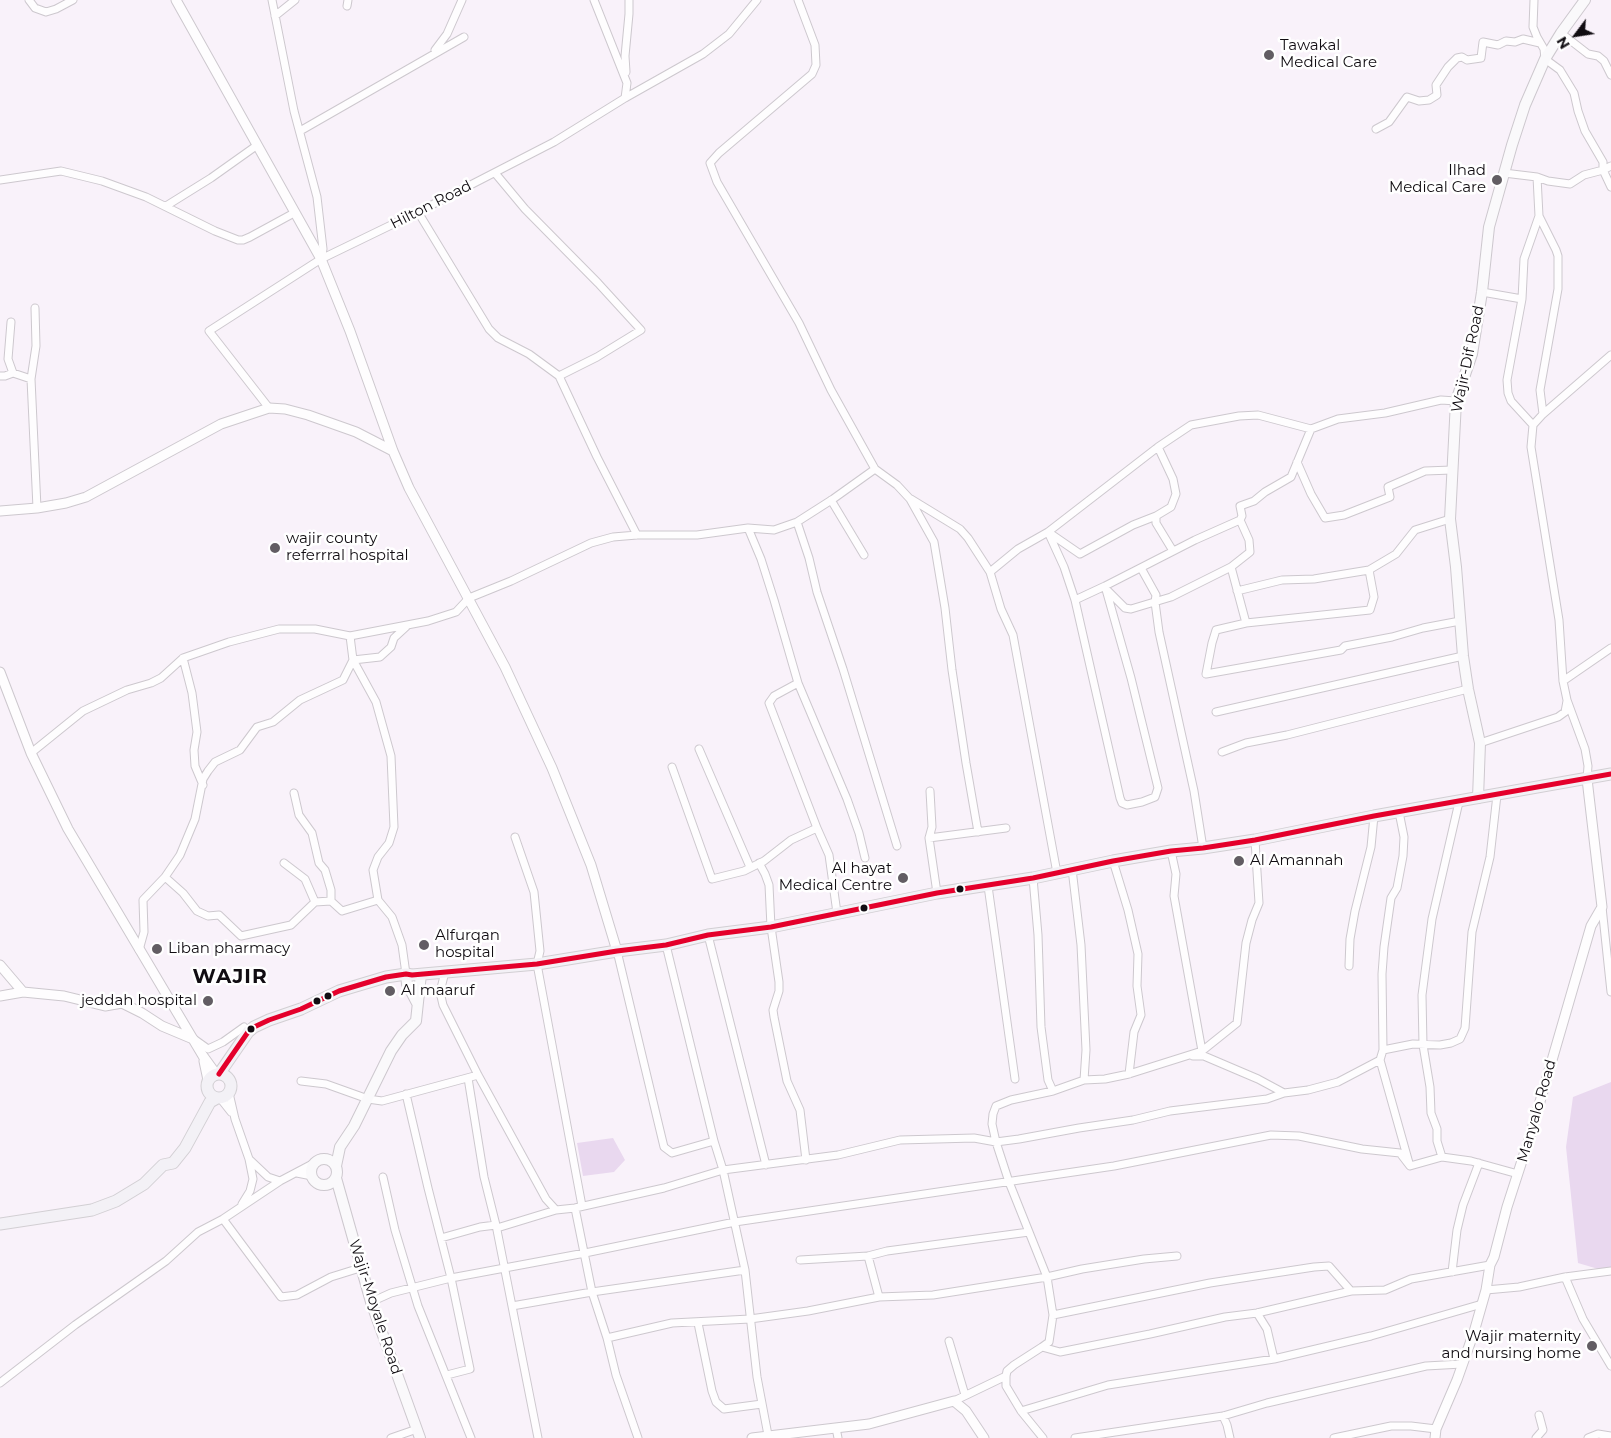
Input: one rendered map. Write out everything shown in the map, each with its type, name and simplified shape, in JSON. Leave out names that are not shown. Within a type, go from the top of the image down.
[{"type":"highway","points":[[202,1116],[203,1100],[213,1079],[232,1056],[248,1032],[269,1020],[301,1009],[338,991],[368,982],[406,974],[537,964],[617,950],[666,945],[708,935],[772,926],[937,893],[1033,878],[1171,850],[1203,848],[1255,840],[1374,816],[1611,774]]},
{"type":"highway","points":[[0,1224],[92,1210],[116,1201],[144,1184],[163,1165],[173,1163],[185,1148],[210,1102],[224,1093],[232,1056]]},
{"type":"highway","points":[[213,1079],[226,1076],[224,1093]]},
{"type":"highway","points":[[213,1079],[211,1096],[224,1093]]},
{"type":"main road","name":"Wajir-Dif Road","points":[[1478,798],[1480,743],[1463,656],[1450,518],[1456,401],[1472,354],[1482,292],[1489,227],[1525,105],[1545,59],[1585,0]]},
{"type":"main road","points":[[406,974],[407,984],[417,1003]]},
{"type":"main road","points":[[342,1202],[312,1176],[312,1171],[320,1161],[340,1147],[354,1126],[391,1052],[402,1035],[416,1021],[421,974]]},
{"type":"main road","points":[[320,1184],[328,1184],[336,1178],[336,1166],[340,1147]]},
{"type":"main road","points":[[320,1161],[333,1162],[336,1166]]},
{"type":"main road","name":"Wajir-Moyale Road","points":[[336,1178],[360,1268],[418,1433]]},
{"type":"street","points":[[29,0],[35,8],[46,12],[56,10],[73,0]]},
{"type":"street","points":[[176,0],[321,260],[350,331],[393,451],[409,488],[505,667],[552,768],[591,865],[617,950],[664,1147],[672,1153],[714,1141]]},
{"type":"street","points":[[272,0],[294,112],[317,198],[323,249],[321,260]]},
{"type":"street","points":[[275,16],[295,0]]},
{"type":"street","points":[[427,57],[440,46],[462,0]]},
{"type":"street","points":[[594,0],[627,83]]},
{"type":"street","points":[[625,98],[627,83],[625,56],[629,14],[628,0]]},
{"type":"street","name":"Hilton Road","points":[[269,408],[209,331],[321,260],[554,142],[625,98],[704,54],[729,34],[757,0]]},
{"type":"street","points":[[798,0],[815,45],[816,65],[812,74],[710,162],[717,182],[799,323],[831,390],[875,468],[897,485],[910,499],[934,542],[946,608],[952,670],[978,832]]},
{"type":"street","points":[[1534,0],[1533,27],[1544,49],[1545,59],[1560,70],[1574,93],[1585,131],[1603,162],[1602,170],[1611,187]]},
{"type":"street","points":[[1561,33],[1588,54],[1598,56],[1604,61],[1611,75]]},
{"type":"street","points":[[300,131],[464,37]]},
{"type":"street","points":[[1376,129],[1389,122],[1407,97],[1419,101],[1429,100],[1437,95],[1436,85],[1448,67],[1456,58],[1462,57],[1467,60],[1481,58],[1483,42],[1498,46],[1506,41],[1515,42],[1523,39],[1540,43]]},
{"type":"street","points":[[166,206],[211,178],[256,146]]},
{"type":"street","points":[[1504,173],[1570,184],[1584,175],[1611,166]]},
{"type":"street","points":[[0,180],[61,171],[116,186],[166,206],[214,231],[238,240],[250,237],[294,213]]},
{"type":"street","points":[[495,173],[525,210],[641,330],[597,357],[559,376]]},
{"type":"street","points":[[1536,177],[1539,216],[1558,256],[1558,289],[1540,390],[1543,414]]},
{"type":"street","points":[[418,212],[489,329],[498,338],[529,354],[559,376],[597,457],[637,535]]},
{"type":"street","points":[[1533,425],[1511,401],[1507,380],[1522,298],[1525,253],[1539,216]]},
{"type":"street","points":[[1482,292],[1522,298]]},
{"type":"street","points":[[35,308],[36,346],[31,379],[36,508]]},
{"type":"street","points":[[11,322],[8,359],[13,373]]},
{"type":"street","points":[[1611,356],[1543,414],[1533,425],[1531,447],[1559,620],[1563,681],[1567,700],[1585,749],[1588,766],[1587,779],[1611,992]]},
{"type":"street","points":[[0,376],[13,373],[31,379]]},
{"type":"street","points":[[990,572],[1018,549],[1048,532],[1158,446],[1191,425],[1239,416],[1266,416],[1311,429],[1338,419],[1385,413],[1441,400],[1456,401]]},
{"type":"street","points":[[0,511],[36,508],[66,503],[86,497],[221,424],[269,408],[285,409],[308,415],[356,432],[393,451]]},
{"type":"street","points":[[1105,586],[1110,594],[1125,608],[1130,610],[1171,597],[1230,567],[1250,552],[1249,540],[1240,520],[1242,516],[1240,506],[1254,501],[1265,492],[1291,477],[1311,429]]},
{"type":"street","points":[[1048,532],[1080,554],[1171,507],[1176,494],[1173,479],[1158,446]]},
{"type":"street","points":[[1297,462],[1311,494],[1325,518],[1344,515],[1390,497],[1388,487],[1425,471],[1452,470]]},
{"type":"street","points":[[31,753],[83,711],[127,690],[161,678],[183,658],[229,642],[279,629],[315,630],[350,636],[428,621],[456,612],[469,598],[512,581],[591,542],[613,537],[697,535],[748,528],[774,530],[797,522],[875,468]]},
{"type":"street","points":[[910,499],[960,529],[990,572],[1001,609],[1013,635],[1057,873]]},
{"type":"street","points":[[831,500],[864,555]]},
{"type":"street","points":[[1156,516],[1156,522],[1173,552]]},
{"type":"street","points":[[1237,591],[1282,580],[1314,579],[1369,570],[1396,554],[1415,530],[1450,518]]},
{"type":"street","points":[[1075,600],[1240,520]]},
{"type":"street","points":[[797,522],[809,558],[817,592],[843,669],[897,846]]},
{"type":"street","points":[[748,528],[761,559],[798,683],[845,796],[859,833],[865,858]]},
{"type":"street","points":[[1048,532],[1064,567],[1075,600],[1121,801],[1127,805],[1155,797],[1158,788],[1131,678],[1105,586]]},
{"type":"street","points":[[1230,567],[1246,623]]},
{"type":"street","points":[[1141,568],[1156,595],[1154,602],[1158,632],[1194,791],[1203,848]]},
{"type":"street","points":[[1369,570],[1374,597],[1370,610],[1246,623],[1216,630],[1206,674],[1341,650],[1345,646],[1460,621]]},
{"type":"street","points":[[353,660],[380,657],[391,647],[394,638],[408,625]]},
{"type":"street","points":[[350,636],[353,660],[376,702],[391,756],[394,826],[389,843],[378,857],[373,870],[378,900],[392,917],[402,946],[406,974]]},
{"type":"street","points":[[1563,681],[1611,648]]},
{"type":"street","points":[[1216,712],[1463,656]]},
{"type":"street","points":[[183,658],[192,693],[197,732],[194,750],[195,766],[203,785]]},
{"type":"street","points":[[139,950],[144,932],[143,900],[165,877],[180,855],[195,819],[203,779],[208,771],[216,762],[240,750],[257,727],[273,722],[300,700],[343,680],[353,660]]},
{"type":"street","points":[[0,672],[31,753],[68,829],[193,1039],[213,1079]]},
{"type":"street","points":[[798,683],[774,696],[769,704],[829,855],[837,914]]},
{"type":"street","points":[[1222,752],[1246,743],[1287,735],[1468,689]]},
{"type":"street","points":[[1480,743],[1558,717],[1565,712],[1567,700]]},
{"type":"street","points":[[699,749],[750,867]]},
{"type":"street","points":[[672,767],[712,880],[759,864],[791,840],[817,828]]},
{"type":"street","points":[[930,791],[932,827],[929,838],[937,893]]},
{"type":"street","points":[[294,793],[298,815],[312,833],[319,863],[325,870],[331,890],[331,901]]},
{"type":"street","points":[[1383,1050],[1413,1044],[1440,1045],[1451,1043],[1460,1039],[1465,1028],[1472,932],[1490,857],[1497,795]]},
{"type":"street","points":[[1442,1157],[1437,1141],[1437,1129],[1431,1113],[1430,1086],[1423,1044],[1422,995],[1432,919],[1459,802]]},
{"type":"street","points":[[1399,812],[1404,837],[1403,856],[1397,888],[1391,898],[1384,948],[1382,974],[1383,1050],[1380,1060],[1410,1166]]},
{"type":"street","points":[[1349,966],[1352,929],[1371,847],[1374,816]]},
{"type":"street","points":[[929,838],[1006,828]]},
{"type":"street","points":[[515,837],[534,892],[540,951],[537,964],[592,1292],[607,1338],[616,1375],[638,1438]]},
{"type":"street","points":[[1042,1438],[1006,1386],[1006,1376],[1007,1371],[1014,1365],[1049,1342],[1053,1314],[1047,1277],[996,1142],[992,1124],[993,1114],[996,1106],[1011,1100],[1053,1091],[1084,1080],[1105,1079],[1129,1074],[1202,1051],[1237,1022],[1246,943],[1259,903],[1255,840]]},
{"type":"street","points":[[1171,850],[1176,874],[1174,896],[1202,1051]]},
{"type":"street","points":[[1113,861],[1128,910],[1138,954],[1137,986],[1141,1016],[1134,1032],[1129,1074]]},
{"type":"street","points":[[284,863],[304,879],[315,902]]},
{"type":"street","points":[[759,864],[769,885],[779,985],[773,1010],[774,1017],[787,1081],[800,1110],[806,1160]]},
{"type":"street","points":[[1072,869],[1081,945],[1086,1050],[1084,1080]]},
{"type":"street","points":[[165,877],[183,893],[197,911],[208,916],[219,915],[241,936],[291,926],[315,902],[331,901],[342,911],[378,900]]},
{"type":"street","points":[[1033,878],[1038,935],[1041,1027],[1048,1080],[1053,1091]]},
{"type":"street","points":[[988,886],[1015,1079]]},
{"type":"street","name":"Manyalo Road","points":[[1436,1434],[1474,1332],[1486,1290],[1490,1265],[1591,926],[1602,907]]},
{"type":"street","points":[[708,935],[766,1164]]},
{"type":"street","points":[[666,945],[714,1141],[723,1170],[745,1270],[757,1378],[768,1435]]},
{"type":"street","points":[[0,965],[23,992]]},
{"type":"street","points":[[446,972],[440,992],[443,1005],[478,1075],[546,1198],[556,1210]]},
{"type":"street","points":[[0,996],[23,992],[64,996],[105,1006],[122,1003],[162,1026],[193,1039],[208,1049],[223,1042],[244,1027],[248,1032]]},
{"type":"street","points":[[1185,1056],[1204,1056],[1258,1079],[1284,1093]]},
{"type":"street","points":[[441,1238],[480,1228],[496,1227],[556,1210],[664,1188],[723,1170],[838,1155],[900,1140],[974,1138],[996,1142],[1133,1120],[1170,1111],[1267,1099],[1284,1093],[1308,1090],[1338,1082],[1380,1060]]},
{"type":"street","points":[[301,1081],[326,1084],[368,1099],[382,1101],[478,1075]]},
{"type":"street","points":[[468,1078],[484,1177],[496,1227],[538,1438]]},
{"type":"street","points":[[224,1093],[249,1159],[252,1179],[250,1190],[241,1206]]},
{"type":"street","points":[[406,1094],[451,1278],[470,1369],[446,1375]]},
{"type":"street","points":[[371,1302],[391,1293],[451,1278],[735,1222],[1114,1166],[1272,1135],[1299,1136],[1400,1153],[1410,1166]]},
{"type":"street","points":[[1410,1166],[1442,1157],[1479,1163],[1518,1174]]},
{"type":"street","points":[[249,1159],[268,1177],[280,1181]]},
{"type":"street","points":[[0,1383],[75,1325],[166,1261],[198,1232],[223,1219],[280,1181],[320,1161]]},
{"type":"street","points":[[1452,1272],[1457,1230],[1479,1163]]},
{"type":"street","points":[[296,1173],[312,1176]]},
{"type":"street","points":[[383,1177],[395,1230],[413,1287],[436,1354],[471,1438]]},
{"type":"street","points":[[223,1219],[281,1297],[297,1295],[331,1277],[360,1268]]},
{"type":"street","points":[[800,1260],[868,1256],[887,1251],[1029,1232]]},
{"type":"street","points":[[868,1256],[879,1297]]},
{"type":"street","points":[[607,1338],[672,1323],[750,1319],[808,1311],[879,1297],[934,1295],[1144,1259],[1177,1256]]},
{"type":"street","points":[[1042,1347],[1060,1352],[1225,1317],[1257,1313],[1351,1291],[1385,1290],[1411,1279],[1490,1265]]},
{"type":"street","points":[[1053,1314],[1210,1283],[1329,1266],[1351,1291]]},
{"type":"street","points":[[512,1306],[592,1292],[745,1270]]},
{"type":"street","points":[[1486,1290],[1519,1287],[1565,1277],[1611,1271]]},
{"type":"street","points":[[1565,1277],[1583,1320],[1611,1366]]},
{"type":"street","points":[[1022,1411],[1108,1385],[1274,1359],[1371,1336],[1482,1304]]},
{"type":"street","points":[[1257,1313],[1267,1329],[1274,1359]]},
{"type":"street","points":[[698,1323],[716,1402],[724,1409],[762,1404]]},
{"type":"street","points":[[949,1341],[964,1395]]},
{"type":"street","points":[[1075,1438],[1222,1416],[1268,1403],[1426,1366],[1462,1364]]},
{"type":"street","points":[[752,1438],[870,1424],[954,1401],[1006,1376]]},
{"type":"street","points":[[954,1401],[966,1412],[984,1438]]},
{"type":"street","points":[[1536,1438],[1542,1430],[1539,1415]]},
{"type":"street","points":[[1222,1416],[1227,1425],[1230,1438]]},
{"type":"street","points":[[1334,1438],[1392,1426],[1411,1426],[1436,1434]]},
{"type":"street","points":[[836,1428],[838,1438]]},
{"type":"street","points":[[391,1438],[418,1433]]},
{"type":"street","points":[[1588,1438],[1598,1434],[1611,1436]]},
{"type":"shaded area","points":[[1611,1082],[1611,1271],[1605,1271],[1578,1263],[1566,1147],[1573,1097]]},
{"type":"shaded area","points":[[613,1138],[625,1160],[614,1172],[583,1176],[577,1143]]},
{"type":"transit line","points":[[219,1074],[248,1032],[254,1027],[301,1009],[339,991],[386,977],[537,964],[666,945],[708,935],[771,927],[937,893],[1033,878],[1113,861],[1255,840],[1374,816],[1611,774]]},
{"type":"place","name":"Tawakal Medical Care","points":[[1269,55]]},
{"type":"place","name":"Ilhad Medical Care","points":[[1497,180]]},
{"type":"place","name":"wajir county referrral hospital","points":[[275,548]]},
{"type":"place","name":"Al Amannah","points":[[1239,861]]},
{"type":"place","name":"Al hayat Medical Centre","points":[[903,878]]},
{"type":"place","name":"Alfurqan hospital","points":[[424,945]]},
{"type":"place","name":"Liban pharmacy","points":[[157,949]]},
{"type":"place","name":"Al maaruf","points":[[390,991]]},
{"type":"place","name":"jeddah hospital","points":[[208,1001]]},
{"type":"place","name":"Wajir maternity and nursing home","points":[[1592,1346]]},
{"type":"district","name":"WAJIR","points":[[230,977]]}]
